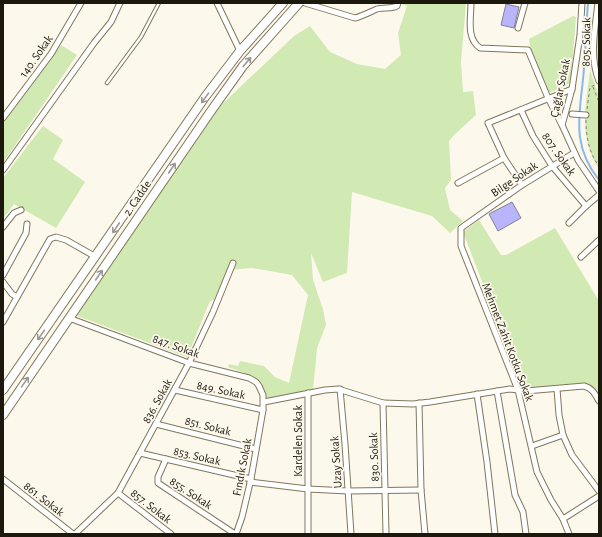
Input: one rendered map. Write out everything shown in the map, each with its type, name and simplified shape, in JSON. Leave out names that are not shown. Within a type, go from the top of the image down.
[{"type":"main road","name":"2. Cadde","points":[[3,390],[205,97],[240,51],[283,3]]},
{"type":"main road","name":"2. Cadde","points":[[3,414],[243,66],[300,3]]},
{"type":"street","name":"140. Sokak","points":[[3,118],[50,54],[82,3]]},
{"type":"street","points":[[3,170],[89,50],[111,22],[120,3]]},
{"type":"street","points":[[216,3],[240,51]]},
{"type":"street","points":[[305,3],[355,18],[362,17],[377,9],[386,7],[394,8],[398,3]]},
{"type":"street","points":[[471,3],[471,36],[473,42],[480,48],[528,50],[548,98],[562,125]]},
{"type":"street","points":[[518,28],[525,3]]},
{"type":"street","name":"Çağlar Sokak","points":[[582,3],[580,35],[572,89],[562,125],[574,153],[599,191]]},
{"type":"street","name":"805. Sokak","points":[[598,3],[594,48],[596,73],[599,81]]},
{"type":"street","points":[[522,185],[504,158],[488,123],[572,89]]},
{"type":"street","name":"807. Sokak","points":[[521,110],[533,136],[552,166],[586,206]]},
{"type":"street","points":[[572,114],[586,115]]},
{"type":"street","name":"Bilge Sokak","points":[[466,224],[522,185],[574,153]]},
{"type":"street","points":[[458,183],[504,158]]},
{"type":"street","points":[[569,224],[599,195]]},
{"type":"street","points":[[3,227],[14,213],[21,210]]},
{"type":"street","points":[[3,275],[26,233],[27,224]]},
{"type":"street","name":"Mehmet Zahit Kotku Sokak","points":[[466,224],[461,228],[461,246],[518,390],[537,472],[570,534]]},
{"type":"street","points":[[3,322],[50,239],[56,237],[66,240],[96,257]]},
{"type":"street","points":[[581,257],[599,240]]},
{"type":"street","name":"836. Sokak","points":[[74,534],[118,493],[189,363],[213,312],[233,263]]},
{"type":"street","points":[[3,282],[12,294],[17,297]]},
{"type":"street","name":"847. Sokak","points":[[69,318],[189,363],[249,378],[256,382],[259,386],[264,402]]},
{"type":"street","points":[[264,402],[325,390],[349,391],[382,403],[419,403],[510,389],[557,389],[584,386],[588,387],[594,392],[599,401]]},
{"type":"street","points":[[557,389],[559,415],[563,435],[572,455],[599,491]]},
{"type":"street","name":"849. Sokak","points":[[175,390],[263,410]]},
{"type":"street","name":"Uzay Sokak","points":[[340,390],[350,534]]},
{"type":"street","points":[[497,391],[515,495],[523,512],[526,534]]},
{"type":"street","name":"Kardelen Sokak","points":[[308,393],[308,534]]},
{"type":"street","points":[[477,394],[487,462],[495,534]]},
{"type":"street","name":"Fındık Sokak","points":[[236,533],[242,517],[250,481],[264,402]]},
{"type":"street","name":"830. Sokak","points":[[382,403],[386,534]]},
{"type":"street","points":[[419,403],[421,490],[425,534]]},
{"type":"street","name":"851. Sokak","points":[[156,424],[256,449]]},
{"type":"street","points":[[532,446],[563,435]]},
{"type":"street","name":"853. Sokak","points":[[140,453],[250,481]]},
{"type":"street","name":"855. Sokak","points":[[166,459],[158,477],[158,483],[236,533]]},
{"type":"street","name":"861. Sokak","points":[[3,479],[74,534]]},
{"type":"street","name":"Kardelen Sokak","points":[[250,481],[308,489],[348,491],[421,490]]},
{"type":"street","name":"857. Sokak","points":[[118,493],[171,534]]},
{"type":"street","points":[[563,519],[599,496]]},
{"type":"street","points":[[236,533],[243,534]]},
{"type":"lane","points":[[107,83],[141,37],[159,3]]},
{"type":"path","points":[[599,102],[593,86],[591,86],[586,115],[586,132],[589,147],[599,166]]},
{"type":"green space","points":[[399,3],[466,3],[461,62],[463,92],[473,91],[476,115],[449,141],[451,180],[445,188],[450,210],[463,221],[450,233],[432,216],[352,192],[347,273],[323,282],[311,253],[313,280],[323,309],[326,325],[317,348],[313,390],[268,399],[256,379],[228,367],[229,364],[238,366],[240,361],[264,366],[275,377],[289,383],[308,295],[292,275],[252,268],[229,270],[214,300],[210,301],[187,357],[75,315],[218,108],[294,36],[310,26],[330,52],[357,64],[385,69],[401,55],[398,33],[407,6]]},
{"type":"green space","points":[[599,15],[599,71],[595,52]]},
{"type":"green space","points":[[573,16],[576,17],[571,81],[565,87],[548,93],[531,51],[529,39]]},
{"type":"green space","points":[[61,45],[77,55],[3,163],[3,123]]},
{"type":"green space","points":[[590,70],[599,97],[599,169],[592,157],[586,133],[585,121]]},
{"type":"green space","points":[[564,98],[561,112],[560,113],[555,103]]},
{"type":"green space","points":[[43,126],[63,140],[53,159],[85,182],[56,228],[14,204],[3,219],[3,178]]},
{"type":"green space","points":[[479,220],[501,255],[506,255],[555,228],[599,301],[599,398],[588,384],[523,388],[463,232]]},
{"type":"building","points":[[506,4],[519,7],[514,28],[501,25]]},
{"type":"building","points":[[512,202],[521,218],[498,231],[489,214]]},
{"type":"waterway","points":[[588,3],[579,126],[580,139],[584,153],[599,180]]}]
